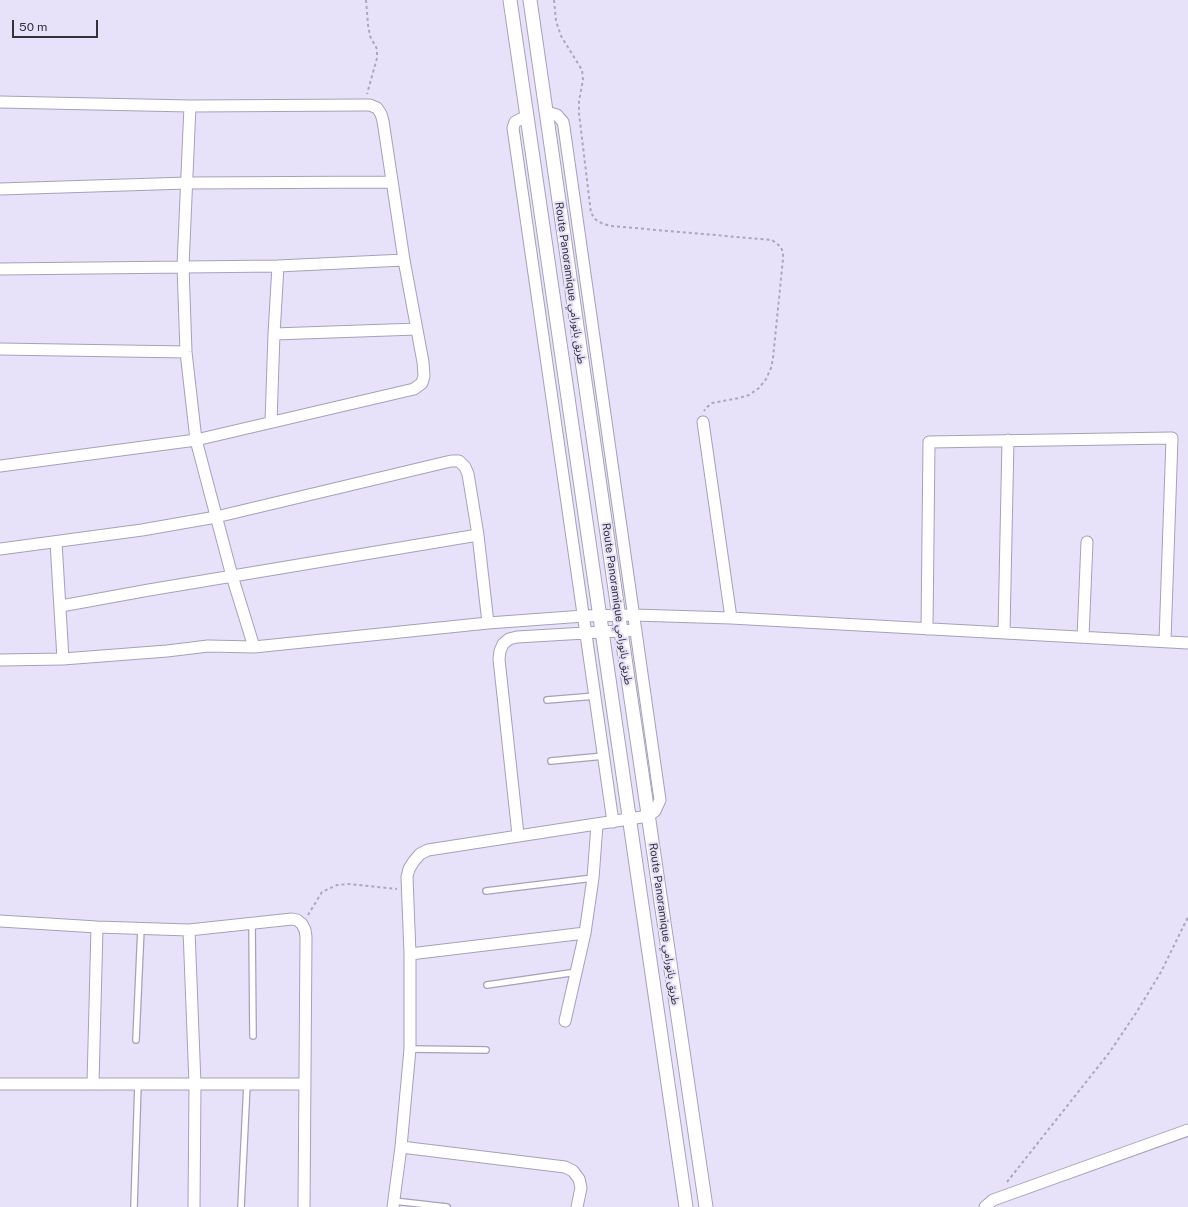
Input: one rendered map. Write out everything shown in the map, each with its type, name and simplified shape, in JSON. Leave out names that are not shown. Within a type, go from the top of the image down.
[{"type":"street","name":"Route Panoramique طريق بانورامي","points":[[510,0],[686,1207]]},
{"type":"street","name":"Route Panoramique طريق بانورامي","points":[[530,0],[620,631],[706,1207]]},
{"type":"street","points":[[522,81],[541,78]]},
{"type":"street","points":[[0,102],[190,106],[364,105],[377,108],[381,114],[404,260],[423,362],[424,376],[422,383],[414,389],[196,440],[0,466]]},
{"type":"street","points":[[190,106],[183,266],[186,352],[196,440],[232,576],[254,647]]},
{"type":"street","points":[[394,1204],[410,1049],[410,954],[407,877],[409,869],[414,861],[420,854],[428,850],[648,816],[657,808],[660,796],[564,127],[563,122],[557,115],[546,112]]},
{"type":"street","points":[[527,116],[515,122],[513,128],[613,822]]},
{"type":"street","points":[[0,189],[187,183],[392,182]]},
{"type":"street","points":[[0,269],[278,266],[404,260]]},
{"type":"street","points":[[271,422],[278,266]]},
{"type":"street","points":[[274,334],[417,329]]},
{"type":"street","points":[[0,349],[186,352]]},
{"type":"street","points":[[703,422],[731,618]]},
{"type":"street","points":[[927,629],[929,442],[1172,438],[1165,642]]},
{"type":"street","points":[[1004,632],[1008,440]]},
{"type":"street","points":[[0,549],[142,530],[216,517],[454,460],[462,463],[468,474],[478,535],[488,623]]},
{"type":"street","points":[[61,606],[478,535]]},
{"type":"street","points":[[56,542],[63,658]]},
{"type":"street","points":[[1083,637],[1087,542]]},
{"type":"street","points":[[0,660],[63,658],[208,646],[254,647],[488,623],[618,615],[731,618],[1188,643]]},
{"type":"street","points":[[518,835],[499,660],[500,651],[503,644],[509,639],[517,637],[636,630]]},
{"type":"street","points":[[565,1021],[585,934],[593,878],[596,825]]},
{"type":"street","points":[[0,921],[97,927],[190,930],[292,920],[297,920],[302,924],[306,937],[304,1207]]},
{"type":"street","points":[[93,1084],[97,927]]},
{"type":"street","points":[[190,930],[195,1084],[194,1207]]},
{"type":"street","points":[[410,954],[585,934]]},
{"type":"street","points":[[0,1084],[304,1084]]},
{"type":"street","points":[[985,1207],[993,1200],[1188,1130]]},
{"type":"street","points":[[401,1147],[565,1167],[573,1171],[579,1179],[581,1188],[577,1207]]},
{"type":"lane","points":[[547,700],[595,696]]},
{"type":"lane","points":[[551,761],[604,756]]},
{"type":"lane","points":[[486,891],[593,878]]},
{"type":"lane","points":[[252,924],[253,1036]]},
{"type":"lane","points":[[136,1040],[141,928]]},
{"type":"lane","points":[[487,985],[577,972]]},
{"type":"lane","points":[[410,1049],[486,1050]]},
{"type":"lane","points":[[134,1207],[138,1084]]},
{"type":"lane","points":[[241,1207],[246,1084]]},
{"type":"lane","points":[[394,1204],[447,1207]]},
{"type":"path","points":[[364,105],[377,58],[377,49],[370,36],[366,0]]},
{"type":"path","points":[[554,0],[556,21],[561,36],[582,70],[583,80],[579,101],[579,113],[591,213],[596,220],[611,226],[772,240],[781,247],[783,258],[773,358],[766,379],[759,388],[749,395],[712,403],[706,408],[703,414],[703,422]]},
{"type":"path","points":[[302,924],[322,892],[337,885],[349,884],[408,890]]},
{"type":"path","points":[[1007,1182],[1109,1053],[1136,1014],[1161,972],[1188,916]]}]
